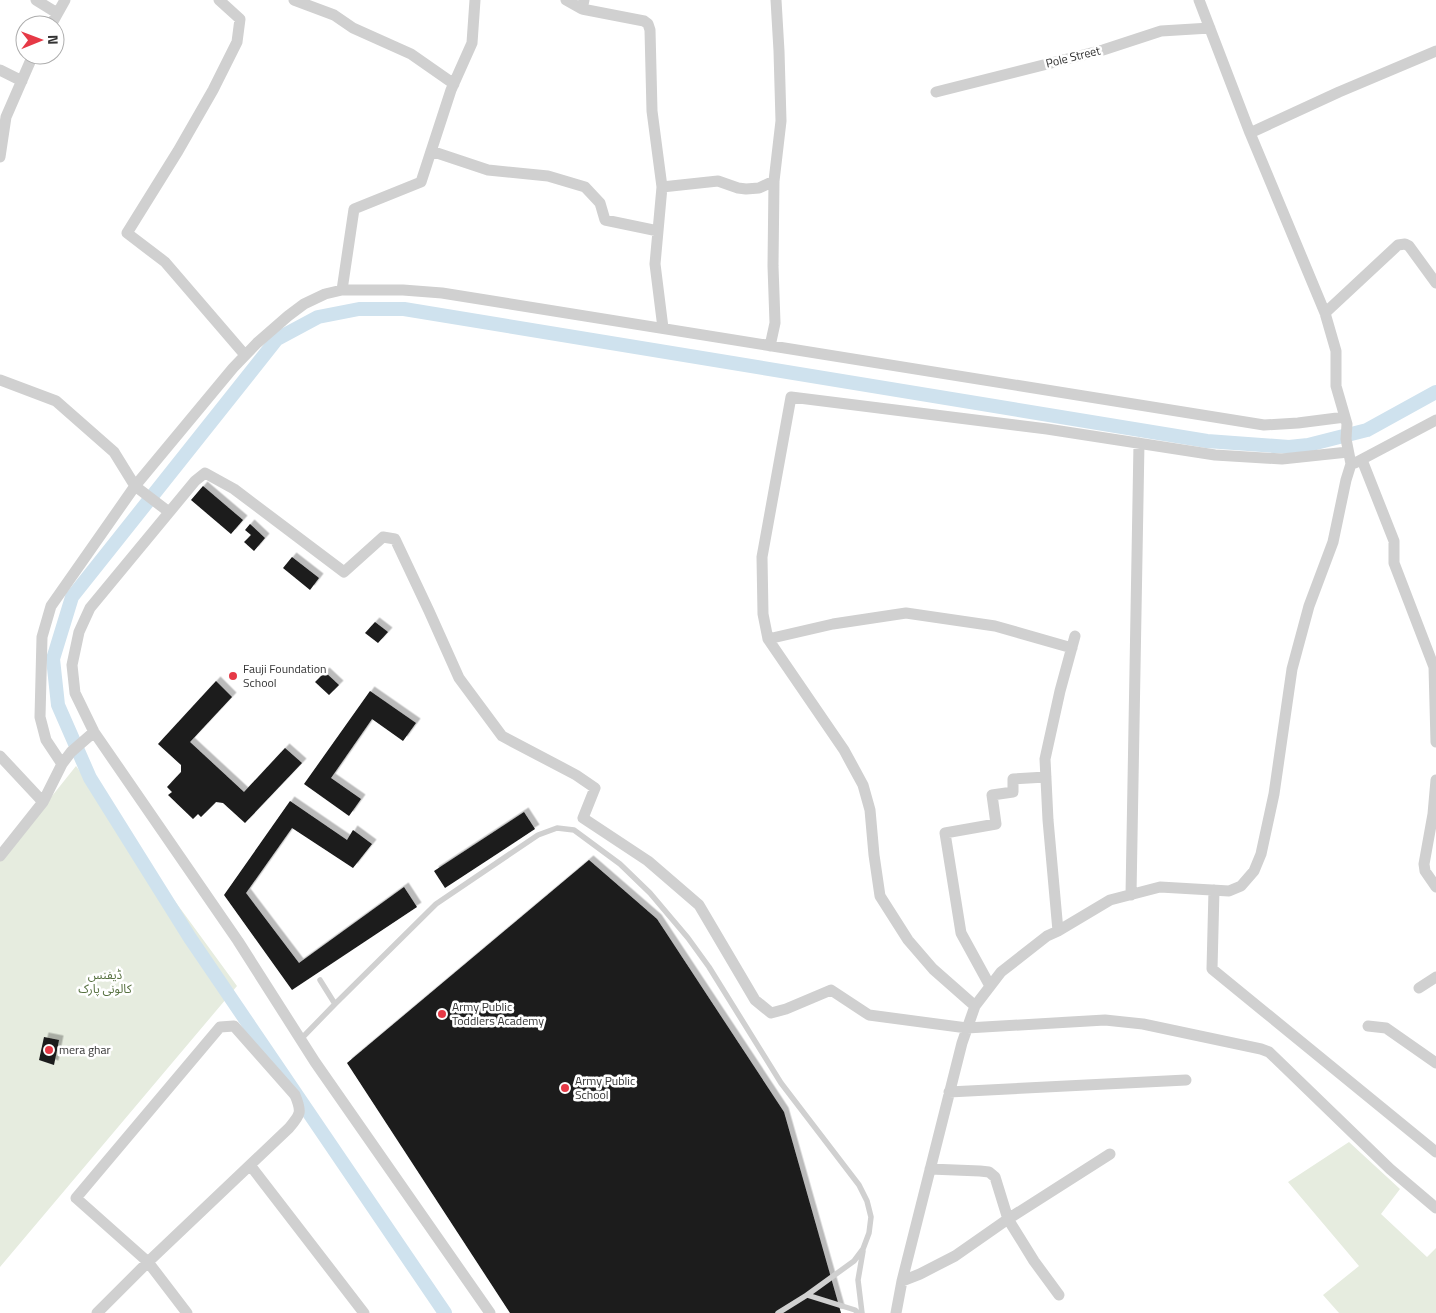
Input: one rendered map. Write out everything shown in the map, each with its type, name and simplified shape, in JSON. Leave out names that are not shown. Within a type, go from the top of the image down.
[{"type":"street","points":[[36,0],[57,14],[65,0]]},
{"type":"street","points":[[219,0],[240,19],[237,42],[178,151],[127,233],[165,262],[246,355]]},
{"type":"street","points":[[294,0],[334,15],[353,28],[411,54],[454,84]]},
{"type":"street","points":[[342,290],[354,209],[421,182],[454,84],[472,43],[475,0]]},
{"type":"street","points":[[566,0],[644,21],[648,24],[650,30],[652,111],[662,187],[655,264],[663,328]]},
{"type":"street","points":[[770,346],[775,323],[773,266],[774,180],[781,121],[776,0]]},
{"type":"street","points":[[1199,0],[1250,133],[1325,312],[1336,351],[1336,386],[1346,420],[1348,452],[1356,462],[1394,541],[1394,563],[1420,635],[1435,667],[1436,742]]},
{"type":"street","name":"Pole Street","points":[[936,92],[1103,50],[1161,31],[1210,28]]},
{"type":"street","points":[[1250,133],[1339,92],[1436,51]]},
{"type":"street","points":[[0,157],[6,117],[29,65]]},
{"type":"street","points":[[0,70],[22,81]]},
{"type":"street","points":[[431,151],[488,170],[548,176],[585,187],[600,203],[605,220],[658,231]]},
{"type":"street","points":[[662,187],[718,181],[746,189],[758,188],[774,180]]},
{"type":"street","points":[[1325,312],[1398,245],[1405,244],[1409,246],[1436,283]]},
{"type":"street","points":[[62,764],[46,740],[40,717],[42,637],[51,606],[135,486],[233,368],[288,316],[304,304],[325,294],[342,290],[403,290],[442,293],[1264,425],[1346,420]]},
{"type":"street","points":[[0,380],[56,401],[114,452],[135,486],[165,510]]},
{"type":"street","points":[[975,1006],[933,969],[908,940],[880,896],[870,810],[863,785],[844,750],[768,639],[763,614],[762,557],[791,397],[1048,429],[1215,455],[1282,459],[1348,452]]},
{"type":"street","points":[[896,1313],[902,1281],[949,1092],[962,1043],[975,1006],[1000,972],[1047,936],[1110,900],[1160,887],[1229,891],[1241,886],[1254,871],[1261,854],[1274,794],[1292,669],[1309,606],[1332,542],[1346,480],[1356,462],[1436,420]]},
{"type":"street","points":[[1130,895],[1139,443]]},
{"type":"street","points":[[490,1313],[300,1040],[238,941],[90,736],[75,693],[72,665],[79,632],[90,608],[165,510],[205,473],[234,489],[344,572],[383,537],[395,540],[458,678],[502,736],[576,775],[596,788],[583,818],[648,861],[699,905],[755,1000],[771,1013],[786,1009],[831,990],[868,1015],[967,1028],[1105,1020],[1143,1024],[1261,1049],[1268,1052],[1390,1169],[1436,1208]]},
{"type":"street","points":[[768,639],[833,624],[906,613],[995,626],[1072,648]]},
{"type":"street","points":[[1058,931],[1048,829],[1045,759],[1060,691],[1075,636]]},
{"type":"street","points":[[0,856],[43,802],[62,764],[71,752],[90,736]]},
{"type":"street","points":[[0,756],[43,802]]},
{"type":"street","points":[[990,986],[961,933],[945,833],[996,824],[992,795],[1014,792],[1012,779],[1046,777]]},
{"type":"street","points":[[1436,780],[1433,814],[1424,864],[1425,871],[1436,887]]},
{"type":"street","points":[[1214,890],[1212,969],[1436,1152]]},
{"type":"street","points":[[1419,988],[1436,978]]},
{"type":"street","points":[[97,1313],[148,1262],[299,1117],[299,1106],[295,1095],[234,1026],[220,1027],[76,1198],[148,1262],[187,1313]]},
{"type":"street","points":[[1368,1026],[1386,1028],[1436,1063]]},
{"type":"street","points":[[949,1092],[1186,1080]]},
{"type":"street","points":[[902,1281],[955,1256],[1008,1219],[1110,1154]]},
{"type":"street","points":[[250,1165],[364,1313]]},
{"type":"street","points":[[930,1169],[989,1172],[995,1177],[1008,1219],[1034,1261],[1059,1295]]},
{"type":"lane","points":[[300,1040],[436,904],[538,835],[557,828],[574,830],[620,864],[650,893],[688,938],[709,967],[781,1083],[859,1185],[868,1201],[871,1217],[858,1280],[862,1313]]},
{"type":"lane","points":[[320,980],[335,1004]]},
{"type":"lane","points":[[778,1313],[807,1295],[854,1261],[863,1249]]},
{"type":"lane","points":[[807,1295],[855,1310],[858,1313]]},
{"type":"green space","name":"ڈیفنس کالونی پارک","points":[[76,766],[237,986],[0,1267],[0,861]]},
{"type":"green space","points":[[1349,1142],[1400,1189],[1381,1214],[1427,1257],[1436,1248],[1436,1313],[1339,1313],[1323,1295],[1359,1266],[1288,1182]]},
{"type":"building","points":[[203,486],[243,520],[231,534],[191,500]]},
{"type":"building","points":[[250,524],[265,538],[254,551],[244,542],[251,535],[245,530]]},
{"type":"building","points":[[292,557],[319,578],[310,590],[283,568]]},
{"type":"building","points":[[375,622],[388,632],[378,643],[365,633]]},
{"type":"building","points":[[325,672],[339,685],[329,695],[315,682]]},
{"type":"building","points":[[216,681],[232,697],[190,742],[244,792],[285,748],[302,763],[245,823],[223,803],[216,802],[201,817],[198,814],[193,819],[168,795],[172,792],[167,787],[181,772],[181,765],[158,744]]},
{"type":"building","points":[[370,691],[416,723],[403,741],[372,719],[331,778],[361,799],[349,816],[304,784]]},
{"type":"building","points":[[290,801],[347,840],[353,830],[372,844],[353,868],[292,828],[246,893],[299,963],[404,887],[417,907],[292,990],[224,895]]},
{"type":"building","points":[[524,812],[535,829],[445,888],[434,871]]},
{"type":"building","name":"Army Public School","points":[[589,860],[657,919],[784,1112],[841,1313],[510,1313],[347,1063]]},
{"type":"building","name":"mera ghar","points":[[44,1037],[59,1040],[54,1065],[39,1060]]},
{"type":"waterway","points":[[445,1313],[190,938],[90,778],[58,705],[53,659],[72,597],[277,339],[318,317],[359,309],[404,309],[1207,441],[1289,447],[1308,445],[1367,430],[1436,392]]},
{"type":"place","name":"Fauji Foundation School","points":[[233,676]]},
{"type":"place","name":"Army Public Toddlers Academy","points":[[442,1014]]},
{"type":"place","name":"mera ghar","points":[[49,1050]]},
{"type":"place","name":"Army Public School","points":[[565,1088]]}]
